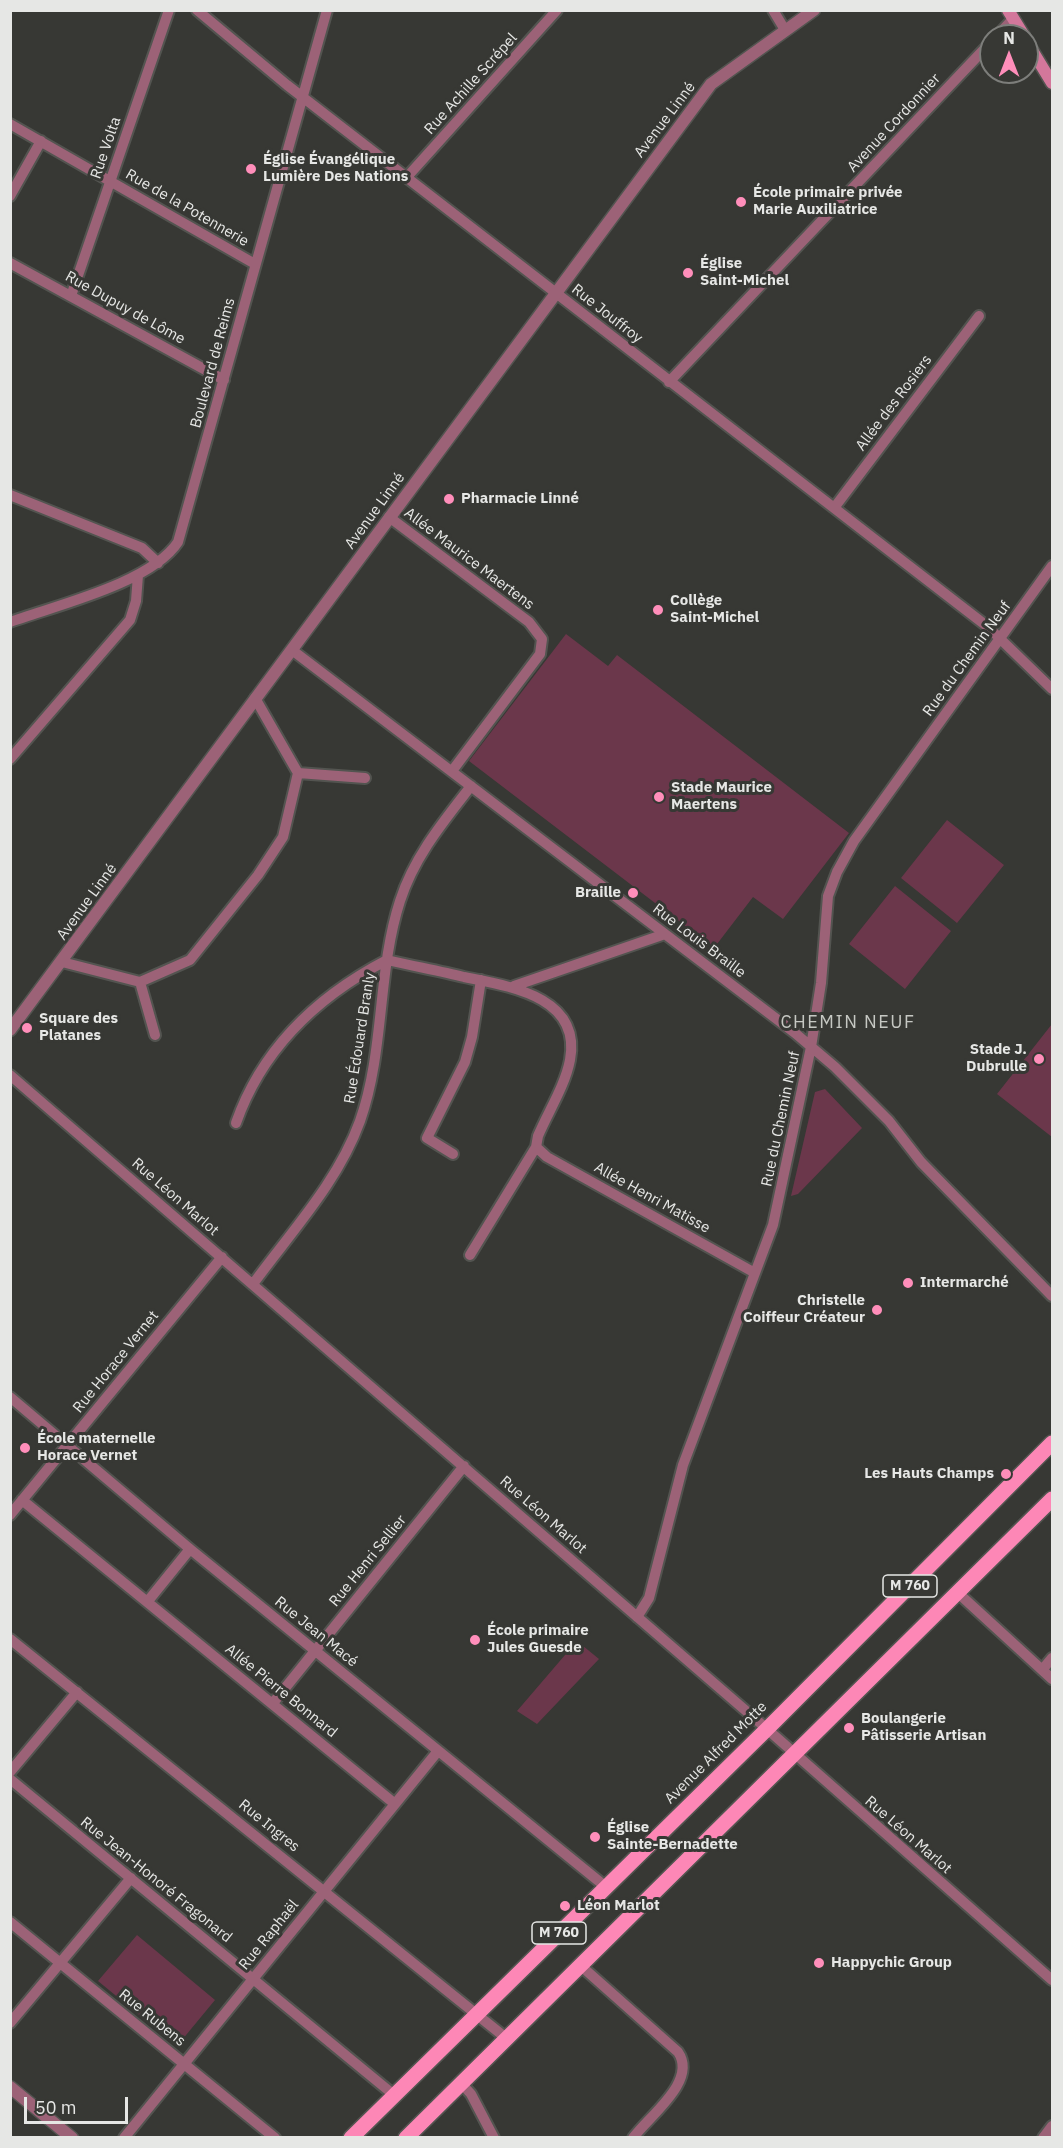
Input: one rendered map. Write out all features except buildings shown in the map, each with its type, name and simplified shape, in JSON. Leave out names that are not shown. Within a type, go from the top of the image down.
[{"type":"main road","points":[[1039,61],[1053,83]]},
{"type":"main road","name":"Avenue Alfred Motte","points":[[351,2138],[767,1729],[1053,1443]]},
{"type":"main road","name":"M 760","points":[[406,2138],[793,1753],[1053,1499]]},
{"type":"street","name":"Rue Volta","points":[[71,296],[169,10]]},
{"type":"street","name":"Rue Jouffroy","points":[[196,10],[406,177],[1002,639],[1053,689]]},
{"type":"street","name":"Boulevard de Reims","points":[[10,622],[138,575],[158,563],[173,550],[180,536],[327,10]]},
{"type":"street","name":"Rue Achille Scrépel","points":[[406,177],[557,10]]},
{"type":"street","points":[[773,10],[785,30]]},
{"type":"street","name":"Avenue Linné","points":[[10,1030],[711,84],[814,10]]},
{"type":"street","name":"Avenue Cordonnier","points":[[669,382],[979,55]]},
{"type":"street","name":"Rue de la Potennerie","points":[[10,124],[255,264]]},
{"type":"street","points":[[10,196],[41,141]]},
{"type":"street","name":"Rue Dupuy de Lôme","points":[[10,263],[224,380]]},
{"type":"street","name":"Allée des Rosiers","points":[[834,508],[979,316]]},
{"type":"street","points":[[10,495],[145,550],[158,563]]},
{"type":"street","name":"Allée Maurice Maertens","points":[[389,518],[529,622],[542,639],[540,654],[452,771]]},
{"type":"street","name":"Rue du Chemin Neuf","points":[[637,1617],[649,1598],[683,1465],[775,1218],[811,1047],[821,983],[826,906],[837,872],[854,841],[1053,566]]},
{"type":"street","points":[[10,759],[130,620],[135,607],[138,575]]},
{"type":"street","name":"Rue Louis Braille","points":[[292,650],[665,934],[835,1067],[899,1132],[921,1161],[1053,1296]]},
{"type":"street","points":[[62,962],[140,982],[190,960],[258,875],[284,837],[298,772],[255,698]]},
{"type":"street","points":[[298,772],[365,778]]},
{"type":"street","name":"Rue Édouard Branly","points":[[253,1284],[331,1179],[356,1131],[372,1076],[387,960],[397,911],[414,866],[426,846],[471,786]]},
{"type":"street","points":[[514,987],[665,934]]},
{"type":"street","points":[[236,1123],[252,1083],[293,1028],[362,975],[387,960],[514,987],[535,995],[556,1011],[570,1037],[570,1059],[538,1136],[536,1147],[470,1255]]},
{"type":"street","points":[[453,1154],[427,1138],[465,1062],[472,1037],[481,980]]},
{"type":"street","points":[[140,982],[154,1035]]},
{"type":"street","name":"Rue Léon Marlot","points":[[10,1075],[464,1466],[1053,1980]]},
{"type":"street","name":"Allée Henri Matisse","points":[[536,1147],[547,1157],[755,1273]]},
{"type":"street","name":"Rue Horace Vernet","points":[[10,1515],[222,1257]]},
{"type":"street","name":"Rue Jean Macé","points":[[10,1397],[190,1549],[606,1887]]},
{"type":"street","name":"Rue Henri Sellier","points":[[273,1703],[464,1466]]},
{"type":"street","name":"Allée Pierre Bonnard","points":[[22,1500],[395,1804]]},
{"type":"street","points":[[148,1601],[190,1549]]},
{"type":"street","points":[[957,1592],[1053,1679]]},
{"type":"street","name":"Rue Ingres","points":[[10,1639],[478,2013],[506,2038]]},
{"type":"street","points":[[1042,1670],[1053,1658]]},
{"type":"street","points":[[10,1773],[77,1692]]},
{"type":"street","name":"Rue Raphaël","points":[[124,2138],[438,1751]]},
{"type":"street","name":"Rue Jean-Honoré Fragonard","points":[[10,1779],[394,2095]]},
{"type":"street","points":[[10,2023],[131,1878]]},
{"type":"street","name":"Rue Rubens","points":[[10,1922],[275,2138]]},
{"type":"street","points":[[579,1965],[678,2052],[682,2059],[683,2071],[680,2083],[633,2138]]},
{"type":"street","points":[[461,2083],[471,2094],[494,2138]]},
{"type":"street","points":[[10,2087],[72,2138]]},
{"type":"street","points":[[1043,2138],[1053,2126]]},
{"type":"shaded area","name":"Stade Maurice Maertens","points":[[566,634],[608,666],[617,655],[849,833],[783,919],[753,897],[714,948],[469,761]]},
{"type":"shaded area","points":[[947,820],[1004,865],[957,923],[901,878]]},
{"type":"shaded area","points":[[895,886],[951,931],[905,989],[849,944]]},
{"type":"shaded area","name":"Stade J. Dubrulle","points":[[1052,1024],[1052,1137],[997,1094]]},
{"type":"shaded area","points":[[825,1089],[862,1128],[798,1194],[791,1196],[815,1092]]},
{"type":"shaded area","points":[[577,1641],[599,1659],[537,1724],[517,1711]]},
{"type":"shaded area","points":[[137,1935],[215,2000],[177,2046],[98,1981]]},
{"type":"place","name":"Église Évangélique Lumière Des Nations","points":[[251,169]]},
{"type":"place","name":"École primaire privée Marie Auxiliatrice","points":[[741,202]]},
{"type":"place","name":"Église Saint-Michel","points":[[688,273]]},
{"type":"place","name":"Pharmacie Linné","points":[[449,499]]},
{"type":"place","name":"Collège Saint-Michel","points":[[658,610]]},
{"type":"place","name":"Stade Maurice Maertens","points":[[659,797]]},
{"type":"place","name":"Braille","points":[[633,893]]},
{"type":"place","name":"Square des Platanes","points":[[27,1028]]},
{"type":"place","name":"Stade J. Dubrulle","points":[[1039,1059]]},
{"type":"place","name":"Intermarché","points":[[908,1283]]},
{"type":"place","name":"Christelle Coiffeur Créateur","points":[[877,1310]]},
{"type":"place","name":"École maternelle Horace Vernet","points":[[25,1448]]},
{"type":"place","name":"Les Hauts Champs","points":[[1006,1474]]},
{"type":"place","name":"École primaire Jules Guesde","points":[[475,1640]]},
{"type":"place","name":"Boulangerie Pâtisserie Artisan","points":[[849,1728]]},
{"type":"place","name":"Église Sainte-Bernadette","points":[[595,1837]]},
{"type":"place","name":"Léon Marlot","points":[[565,1906]]},
{"type":"place","name":"Happychic Group","points":[[819,1963]]},
{"type":"district","name":"CHEMIN NEUF","points":[[848,1023]]}]
